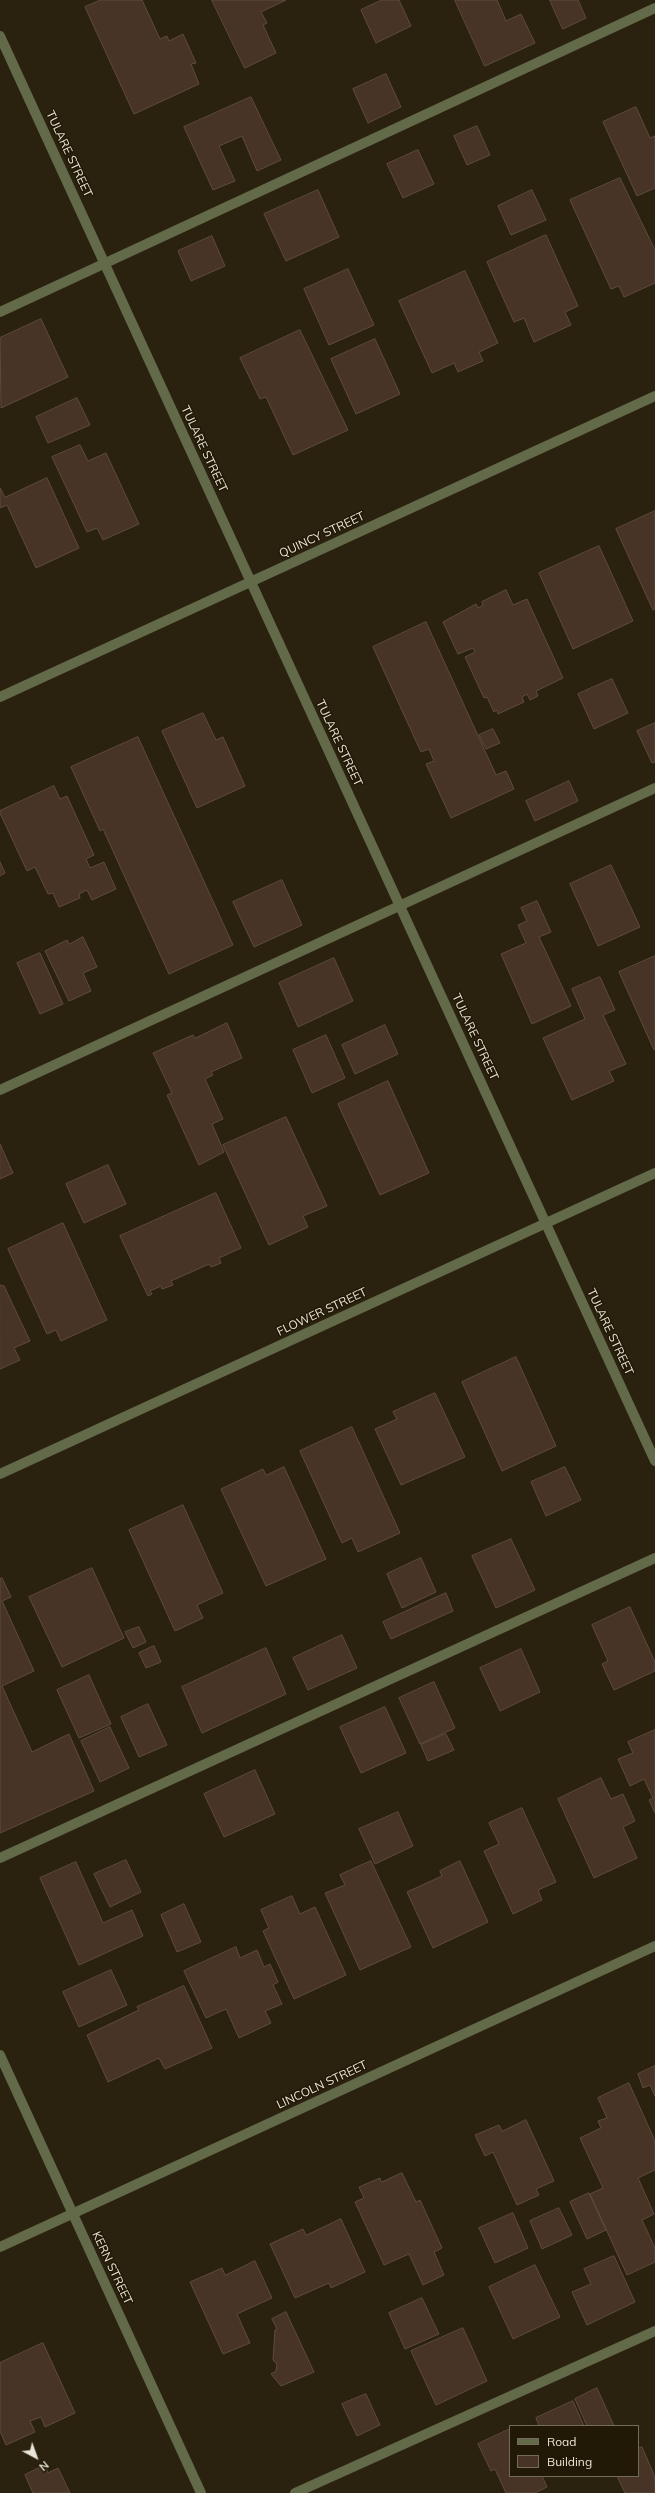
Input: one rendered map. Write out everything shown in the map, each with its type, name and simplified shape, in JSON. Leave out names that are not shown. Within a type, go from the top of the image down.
[{"type":"street","points":[[0,312],[655,8]]},
{"type":"street","name":"TULARE STREET","points":[[0,36],[655,1461]]},
{"type":"street","name":"QUINCY STREET","points":[[0,698],[655,396]]},
{"type":"street","points":[[0,1090],[655,788]]},
{"type":"street","name":"FLOWER STREET","points":[[0,1474],[655,1173]]},
{"type":"street","points":[[0,1858],[655,1558]]},
{"type":"street","name":"LINCOLN STREET","points":[[0,2247],[655,1946]]},
{"type":"street","name":"KERN STREET","points":[[0,2055],[201,2493]]},
{"type":"street","points":[[295,2493],[655,2330]]},
{"type":"building","points":[[101,0],[142,0],[160,39],[167,36],[169,41],[183,34],[196,63],[191,64],[199,84],[134,114],[85,7]]},
{"type":"building","points":[[212,0],[286,0],[261,12],[267,23],[263,25],[276,53],[245,68]]},
{"type":"building","points":[[382,0],[399,0],[411,26],[376,43],[361,10]]},
{"type":"building","points":[[455,0],[497,0],[506,21],[521,14],[535,43],[485,66]]},
{"type":"building","points":[[550,0],[578,0],[586,18],[563,29]]},
{"type":"building","points":[[386,74],[401,107],[368,123],[353,89]]},
{"type":"building","points":[[251,97],[281,160],[257,171],[242,136],[219,146],[235,181],[213,190],[184,127]]},
{"type":"building","points":[[636,107],[650,138],[655,136],[655,188],[637,196],[603,122]]},
{"type":"building","points":[[477,126],[490,155],[467,165],[454,136]]},
{"type":"building","points":[[418,150],[434,184],[403,198],[387,164]]},
{"type":"building","points":[[620,178],[655,250],[655,283],[624,297],[619,286],[611,289],[570,200]]},
{"type":"building","points":[[318,190],[339,237],[286,261],[264,214]]},
{"type":"building","points":[[532,190],[546,220],[511,235],[498,206]]},
{"type":"building","points":[[546,235],[578,306],[565,312],[571,325],[534,342],[524,318],[514,322],[487,262]]},
{"type":"building","points":[[212,236],[225,266],[191,281],[178,251]]},
{"type":"building","points":[[348,269],[374,325],[329,345],[304,289]]},
{"type":"building","points":[[465,271],[498,343],[479,352],[483,361],[458,372],[454,363],[432,373],[399,301]]},
{"type":"building","points":[[41,319],[68,377],[1,408],[0,338]]},
{"type":"building","points":[[300,330],[348,430],[293,455],[266,397],[260,399],[240,358]]},
{"type":"building","points":[[375,339],[400,394],[356,414],[331,359]]},
{"type":"building","points":[[77,398],[90,425],[48,443],[36,417]]},
{"type":"building","points":[[80,445],[88,461],[106,453],[139,524],[103,540],[97,528],[87,532],[52,457]]},
{"type":"building","points":[[47,478],[79,548],[36,568],[7,505],[0,508],[0,488],[5,497]]},
{"type":"building","points":[[655,511],[655,609],[653,610],[616,529]]},
{"type":"building","points":[[599,546],[633,621],[573,649],[539,573]]},
{"type":"building","points":[[506,590],[513,605],[527,599],[563,678],[536,691],[538,696],[530,700],[527,694],[522,697],[524,702],[498,714],[497,710],[494,712],[487,697],[484,698],[465,657],[475,652],[473,648],[458,654],[443,622],[476,604],[478,608],[483,605],[482,602]]},
{"type":"building","points":[[426,622],[496,775],[506,771],[514,789],[451,818],[426,764],[434,761],[429,749],[421,752],[373,647]]},
{"type":"building","points":[[612,679],[628,713],[594,729],[578,694]]},
{"type":"building","points":[[203,713],[216,740],[223,737],[245,786],[197,808],[162,731]]},
{"type":"building","points":[[655,723],[655,762],[652,763],[637,731]]},
{"type":"building","points":[[493,729],[500,743],[486,749],[479,735]]},
{"type":"building","points":[[138,737],[233,945],[169,974],[103,829],[100,831],[71,767]]},
{"type":"building","points":[[569,781],[578,801],[535,821],[526,801]]},
{"type":"building","points":[[54,786],[60,799],[67,796],[94,855],[86,859],[90,868],[104,862],[116,889],[92,900],[87,890],[79,894],[80,898],[59,907],[53,893],[48,894],[35,867],[27,871],[0,813],[0,811]]},
{"type":"building","points":[[0,862],[5,873],[0,876]]},
{"type":"building","points":[[611,865],[640,927],[598,946],[570,884]]},
{"type":"building","points":[[282,880],[302,925],[254,947],[233,902]]},
{"type":"building","points":[[537,901],[551,932],[539,937],[571,1006],[532,1024],[501,954],[526,943],[518,925],[527,921],[521,908]]},
{"type":"building","points":[[83,937],[97,967],[83,973],[91,991],[69,1001],[45,951],[67,940],[69,944]]},
{"type":"building","points":[[40,953],[63,1004],[40,1014],[17,963]]},
{"type":"building","points":[[655,956],[655,1049],[654,1050],[619,972]]},
{"type":"building","points":[[334,958],[353,1001],[298,1027],[279,983]]},
{"type":"building","points":[[600,977],[615,1010],[603,1015],[626,1064],[609,1071],[614,1081],[572,1100],[543,1038],[585,1019],[572,989]]},
{"type":"building","points":[[227,1023],[242,1058],[211,1072],[213,1075],[205,1079],[223,1119],[212,1124],[224,1152],[199,1165],[167,1095],[172,1093],[153,1053],[193,1035],[195,1038]]},
{"type":"building","points":[[385,1025],[398,1054],[355,1074],[342,1045]]},
{"type":"building","points":[[326,1035],[345,1078],[312,1093],[293,1050]]},
{"type":"building","points":[[388,1081],[429,1173],[380,1195],[338,1104]]},
{"type":"building","points":[[286,1117],[327,1206],[303,1216],[308,1227],[269,1245],[223,1145]]},
{"type":"building","points":[[0,1144],[13,1173],[0,1179]]},
{"type":"building","points":[[108,1165],[126,1204],[84,1223],[66,1184]]},
{"type":"building","points":[[216,1193],[241,1248],[219,1258],[221,1263],[211,1267],[209,1264],[171,1281],[173,1285],[162,1289],[161,1286],[150,1291],[152,1294],[148,1296],[120,1236]]},
{"type":"building","points":[[63,1223],[107,1320],[61,1341],[56,1330],[47,1334],[8,1249]]},
{"type":"building","points":[[0,1285],[4,1286],[30,1341],[14,1348],[20,1360],[0,1369]]},
{"type":"building","points":[[516,1357],[556,1446],[502,1471],[462,1382]]},
{"type":"building","points":[[435,1393],[465,1457],[401,1485],[375,1429],[397,1419],[393,1412]]},
{"type":"building","points":[[352,1427],[400,1533],[358,1552],[352,1538],[342,1543],[300,1451]]},
{"type":"building","points":[[284,1467],[326,1559],[266,1586],[221,1489],[263,1469],[266,1475]]},
{"type":"building","points":[[565,1467],[581,1500],[546,1516],[531,1482]]},
{"type":"building","points":[[183,1505],[223,1593],[197,1605],[203,1618],[175,1631],[129,1530]]},
{"type":"building","points":[[511,1539],[535,1590],[496,1608],[472,1556]]},
{"type":"building","points":[[421,1558],[436,1592],[402,1608],[387,1574]]},
{"type":"building","points":[[92,1568],[124,1638],[62,1667],[29,1597]]},
{"type":"building","points":[[2,1578],[11,1597],[2,1601],[34,1671],[2,1686],[32,1752],[69,1734],[94,1791],[0,1833],[0,1579]]},
{"type":"building","points":[[446,1593],[453,1611],[391,1639],[383,1622]]},
{"type":"building","points":[[630,1607],[655,1662],[655,1671],[614,1690],[602,1664],[608,1661],[592,1625]]},
{"type":"building","points":[[139,1627],[146,1642],[133,1648],[125,1632]]},
{"type":"building","points":[[342,1635],[357,1668],[308,1690],[293,1658]]},
{"type":"building","points":[[154,1646],[161,1662],[146,1668],[139,1653]]},
{"type":"building","points":[[266,1648],[286,1694],[202,1733],[182,1687]]},
{"type":"building","points":[[521,1649],[540,1692],[500,1711],[480,1668]]},
{"type":"building","points":[[89,1675],[111,1724],[79,1738],[57,1690]]},
{"type":"building","points":[[434,1682],[455,1728],[420,1744],[399,1698]]},
{"type":"building","points":[[148,1704],[167,1745],[139,1757],[121,1717]]},
{"type":"building","points":[[385,1707],[406,1753],[361,1773],[340,1727]]},
{"type":"building","points":[[110,1727],[129,1768],[100,1782],[81,1741]]},
{"type":"building","points":[[655,1730],[655,1813],[649,1800],[653,1798],[644,1779],[630,1786],[618,1759],[633,1753],[628,1742]]},
{"type":"building","points":[[446,1734],[454,1750],[428,1761],[421,1745]]},
{"type":"building","points":[[255,1770],[275,1814],[224,1837],[204,1794]]},
{"type":"building","points":[[601,1778],[611,1799],[623,1794],[635,1821],[623,1827],[637,1858],[594,1878],[558,1799]]},
{"type":"building","points":[[522,1808],[556,1882],[538,1890],[542,1900],[513,1914],[484,1851],[499,1844],[489,1823]]},
{"type":"building","points":[[398,1812],[413,1846],[375,1864],[359,1829]]},
{"type":"building","points":[[126,1860],[141,1892],[110,1907],[94,1874]]},
{"type":"building","points":[[371,1861],[411,1947],[360,1970],[325,1893],[345,1885],[340,1875]]},
{"type":"building","points":[[460,1861],[488,1922],[433,1948],[407,1892],[442,1876],[440,1871]]},
{"type":"building","points":[[76,1862],[103,1923],[132,1910],[143,1936],[79,1965],[40,1878]]},
{"type":"building","points":[[292,1896],[300,1914],[315,1907],[346,1975],[294,1999],[263,1931],[269,1928],[261,1910]]},
{"type":"building","points":[[184,1904],[201,1942],[177,1952],[161,1915]]},
{"type":"building","points":[[236,1947],[240,1958],[257,1950],[264,1967],[270,1964],[278,1982],[273,1985],[282,2004],[265,2011],[271,2023],[239,2038],[226,2009],[206,2018],[184,1971]]},
{"type":"building","points":[[111,1970],[127,2005],[79,2027],[63,1992]]},
{"type":"building","points":[[184,1986],[212,2048],[165,2069],[159,2058],[108,2082],[87,2035],[139,2010],[137,2007]]},
{"type":"building","points":[[655,2066],[655,2096],[650,2085],[643,2088],[638,2074]]},
{"type":"building","points":[[629,2083],[655,2141],[655,2170],[638,2178],[654,2214],[642,2220],[655,2248],[655,2262],[627,2275],[590,2194],[603,2188],[580,2138],[601,2128],[598,2121],[607,2118],[598,2098]]},
{"type":"building","points":[[526,2120],[554,2181],[536,2189],[539,2195],[517,2205],[493,2152],[485,2156],[475,2135],[499,2125],[502,2131]]},
{"type":"building","points":[[402,2173],[416,2202],[420,2200],[442,2248],[434,2252],[444,2275],[423,2285],[409,2254],[384,2265],[355,2202],[364,2198],[359,2187],[380,2178],[381,2182]]},
{"type":"building","points":[[589,2193],[606,2230],[587,2239],[570,2202]]},
{"type":"building","points":[[559,2208],[572,2235],[542,2249],[530,2221]]},
{"type":"building","points":[[513,2213],[528,2248],[495,2263],[479,2228]]},
{"type":"building","points":[[341,2219],[365,2272],[331,2288],[329,2283],[295,2298],[270,2244],[303,2229],[306,2235]]},
{"type":"building","points":[[614,2256],[635,2302],[587,2325],[572,2292],[591,2284],[584,2269]]},
{"type":"building","points":[[255,2261],[272,2298],[237,2314],[250,2343],[223,2354],[190,2282],[222,2268],[225,2275]]},
{"type":"building","points":[[535,2265],[560,2317],[513,2339],[489,2287]]},
{"type":"building","points":[[422,2298],[439,2334],[405,2349],[389,2313]]},
{"type":"building","points":[[286,2312],[314,2372],[281,2386],[271,2374],[276,2371],[277,2364],[273,2360],[275,2330],[277,2329],[272,2319]]},
{"type":"building","points":[[463,2328],[487,2381],[436,2405],[411,2351]]},
{"type":"building","points":[[43,2343],[75,2413],[45,2427],[41,2417],[30,2421],[35,2432],[6,2445],[0,2431],[0,2363]]},
{"type":"building","points":[[597,2388],[614,2425],[587,2425],[575,2399]]},
{"type":"building","points":[[366,2394],[380,2425],[357,2436],[342,2404]]},
{"type":"building","points":[[573,2401],[584,2425],[539,2425],[536,2418]]},
{"type":"building","points":[[509,2429],[509,2477],[542,2477],[547,2487],[535,2493],[506,2493],[495,2469],[491,2471],[478,2444]]},
{"type":"building","points":[[642,2447],[655,2477],[655,2493],[625,2493],[617,2477],[639,2477],[639,2448]]},
{"type":"building","points":[[45,2465],[48,2473],[58,2468],[70,2493],[33,2493],[25,2475]]}]
